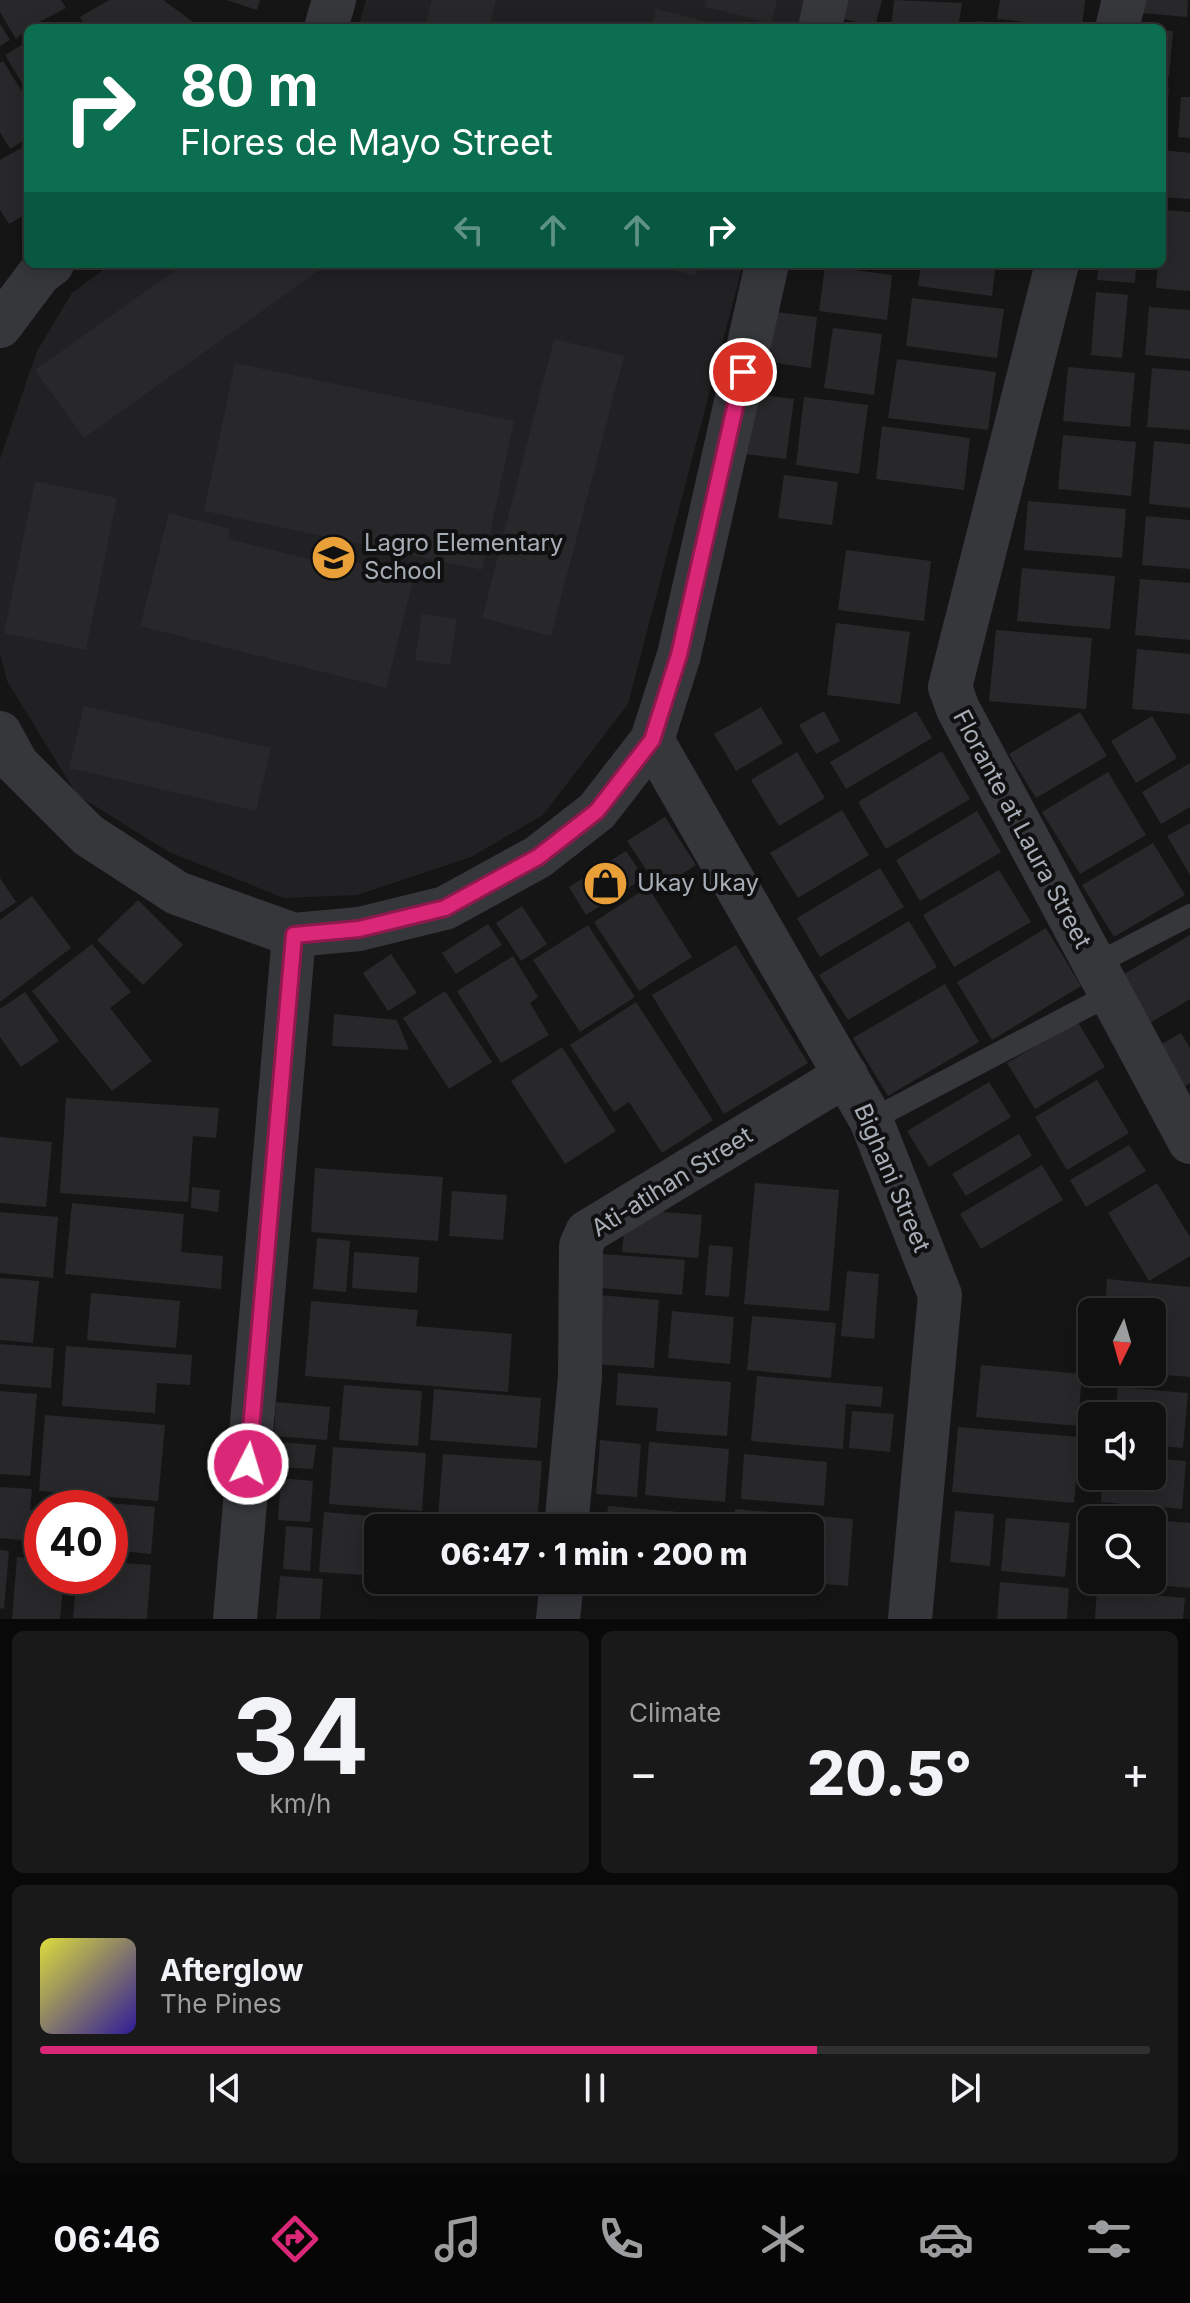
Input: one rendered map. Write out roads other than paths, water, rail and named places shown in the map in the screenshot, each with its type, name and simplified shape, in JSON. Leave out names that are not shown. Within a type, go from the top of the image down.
[{"type":"street","points":[[327,24],[334,0]]},
{"type":"street","points":[[821,24],[826,0]]},
{"type":"street","points":[[1118,24],[1124,0]]},
{"type":"street","points":[[0,326],[47,268]]},
{"type":"street","points":[[0,733],[17,764],[88,835],[177,893],[294,935],[359,929],[445,908],[538,857],[597,811],[652,740],[679,655],[766,268]]},
{"type":"street","name":"Florante at Laura Street","points":[[1056,268],[950,687],[958,709],[1190,1142]]},
{"type":"street","name":"Bighani Street","points":[[652,740],[871,1120],[940,1295],[910,1619]]},
{"type":"street","points":[[235,1619],[294,935]]},
{"type":"street","name":"Ati-atihan Street","points":[[567,1514],[580,1377],[581,1246],[587,1232],[846,1075]]},
{"type":"street","points":[[558,1619],[561,1594]]},
{"type":"lane","points":[[871,1120],[1102,980],[1190,915]]},
{"type":"place","name":"Lagro Elementary School","points":[[333,557]]},
{"type":"place","name":"Ukay Ukay","points":[[606,883]]}]
